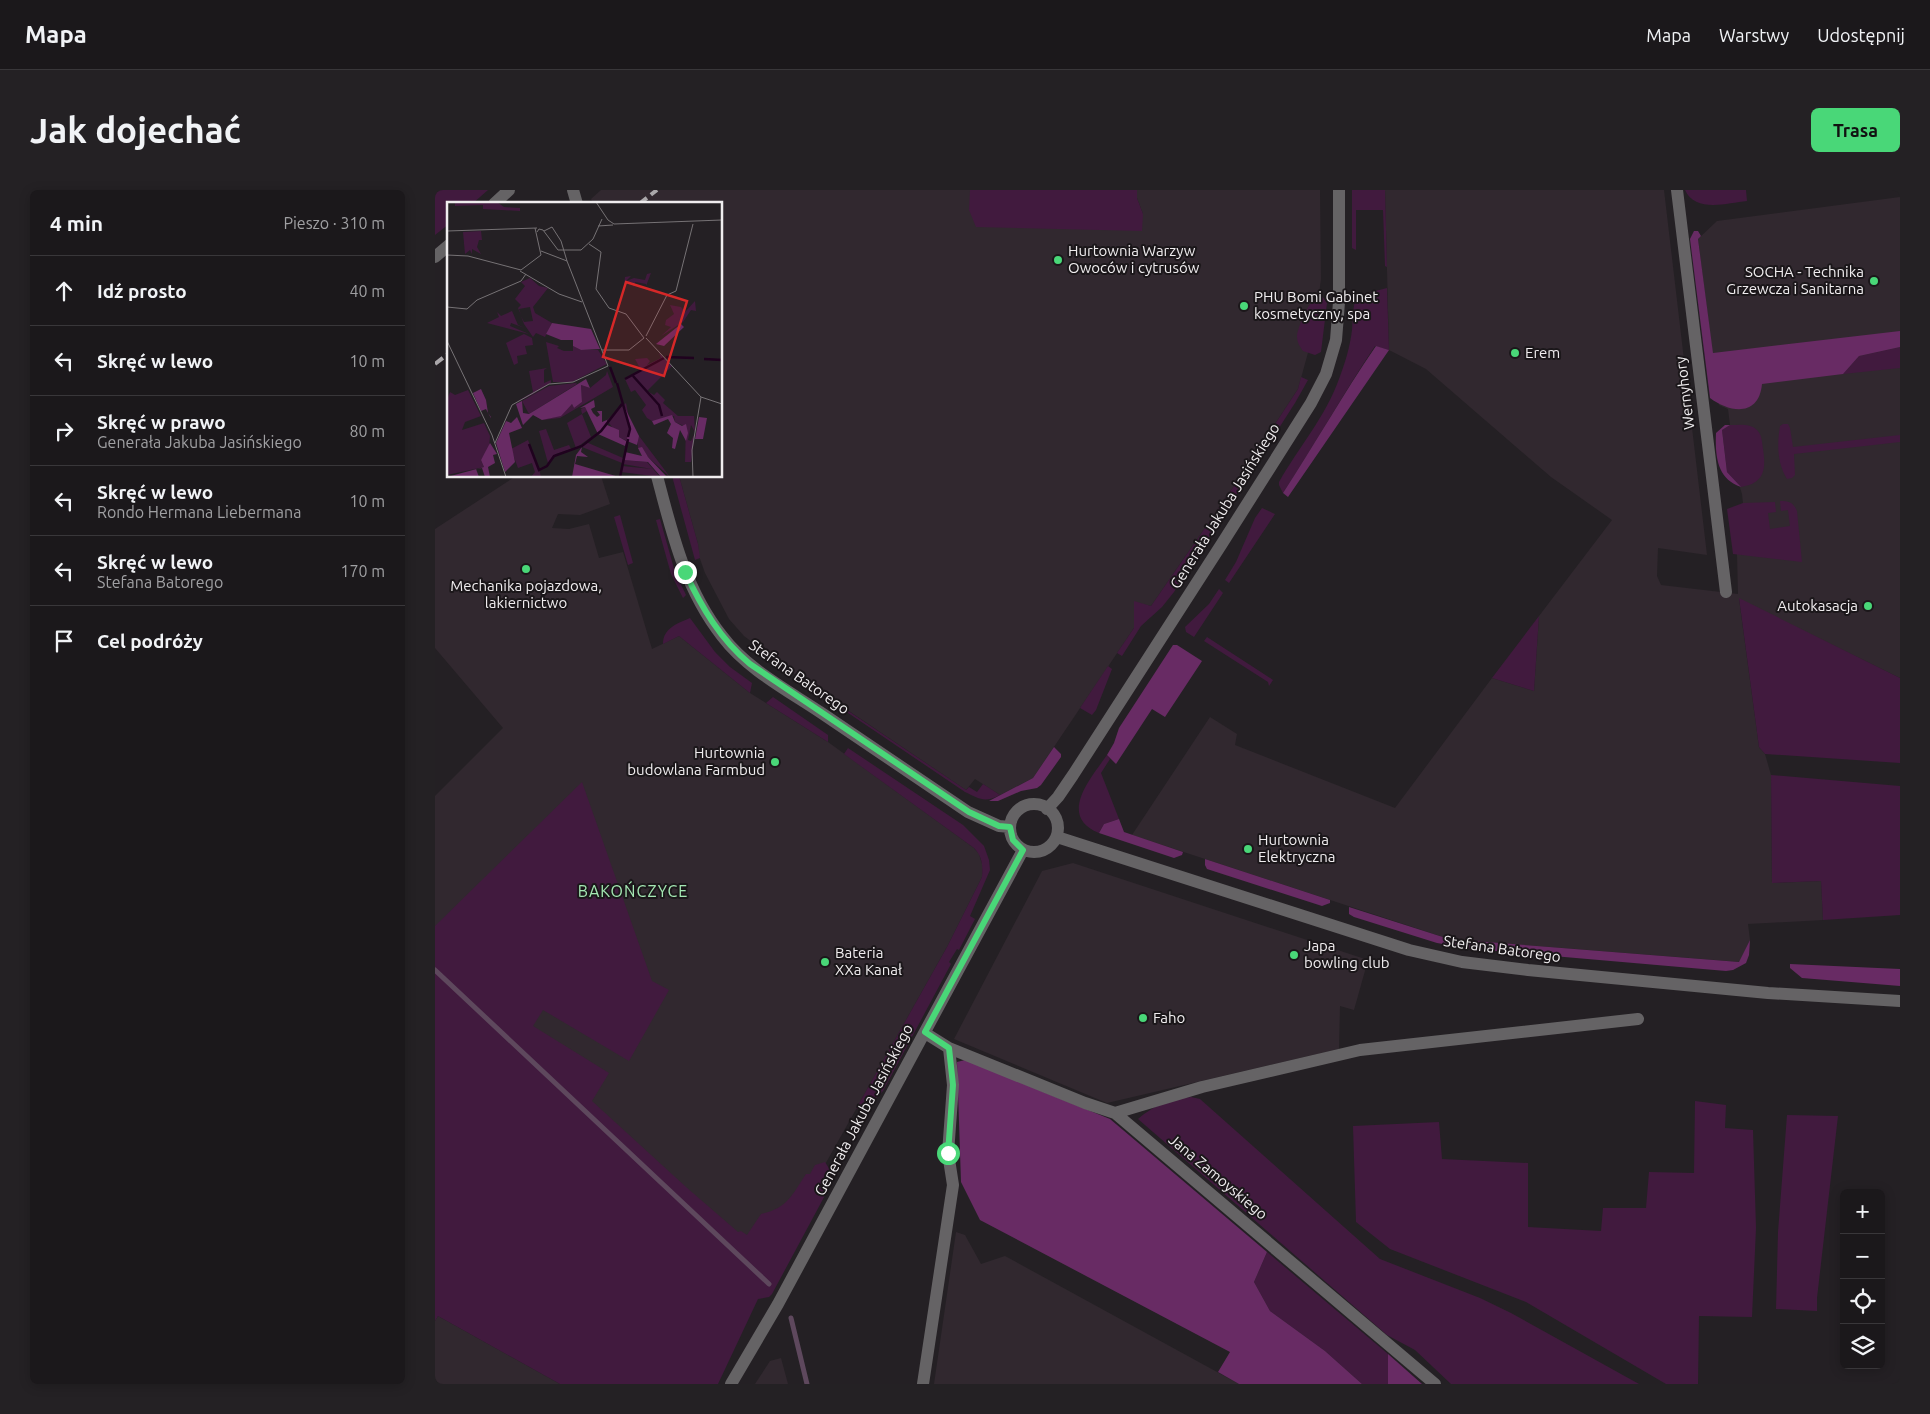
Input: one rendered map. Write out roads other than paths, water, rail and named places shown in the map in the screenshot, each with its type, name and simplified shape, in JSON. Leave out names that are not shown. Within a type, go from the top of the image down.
[{"type":"street","points":[[496,202],[509,190]]},
{"type":"street","name":"Generała Jakuba Jasińskiego","points":[[1047,809],[1073,775],[1218,550],[1311,403],[1326,374],[1336,340],[1339,302],[1339,190]]},
{"type":"street","name":"Wernyhory","points":[[1677,190],[1726,592]]},
{"type":"street","points":[[435,257],[447,247]]},
{"type":"street","name":"Stefana Batorego","points":[[658,478],[683,567],[699,602],[721,636],[733,650],[770,678],[953,802],[982,819],[999,826],[1010,827]]},
{"type":"street","points":[[1040,805],[1047,809],[1056,820],[1057,837],[1049,847],[1043,850],[1036,852],[1023,850],[1013,840],[1010,827],[1014,814],[1026,806],[1040,805]]},
{"type":"street","name":"Stefana Batorego","points":[[1057,837],[1400,947],[1462,962],[1768,993],[1900,1001]]},
{"type":"street","name":"Generała Jakuba Jasińskiego","points":[[731,1384],[778,1304],[1023,850]]},
{"type":"street","points":[[1115,1113],[1202,1087],[1360,1050],[1638,1020]]},
{"type":"street","name":"Jana Zamoyskiego","points":[[925,1032],[949,1048],[1085,1103],[1115,1113],[1435,1384]]},
{"type":"street","points":[[923,1384],[953,1185],[948,1153],[953,1085],[949,1048]]},
{"type":"waterway","points":[[435,970],[769,1284]]},
{"type":"waterway","points":[[791,1318],[807,1384]]},
{"type":"railway","points":[[642,202],[657,190]]},
{"type":"railway","points":[[435,364],[447,355]]},
{"type":"place","name":"Hurtownia Warzyw Owoców i cytrusów","points":[[1058,260]]},
{"type":"place","name":"SOCHA - Technika Grzewcza i Sanitarna","points":[[1874,281]]},
{"type":"place","name":"PHU Bomi Gabinet kosmetyczny, spa","points":[[1244,306]]},
{"type":"place","name":"Erem","points":[[1515,353]]},
{"type":"place","name":"Mechanika pojazdowa, lakiernictwo","points":[[526,569]]},
{"type":"place","name":"Autokasacja","points":[[1868,606]]},
{"type":"place","name":"Hurtownia budowlana Farmbud","points":[[775,762]]},
{"type":"place","name":"Hurtownia Elektryczna","points":[[1248,849]]},
{"type":"place","name":"Japa bowling club","points":[[1294,955]]},
{"type":"place","name":"Bateria XXa Kanał","points":[[825,962]]},
{"type":"place","name":"Faho","points":[[1143,1018]]},
{"type":"district","name":"BAKOŃCZYCE","points":[[633,891]]}]
